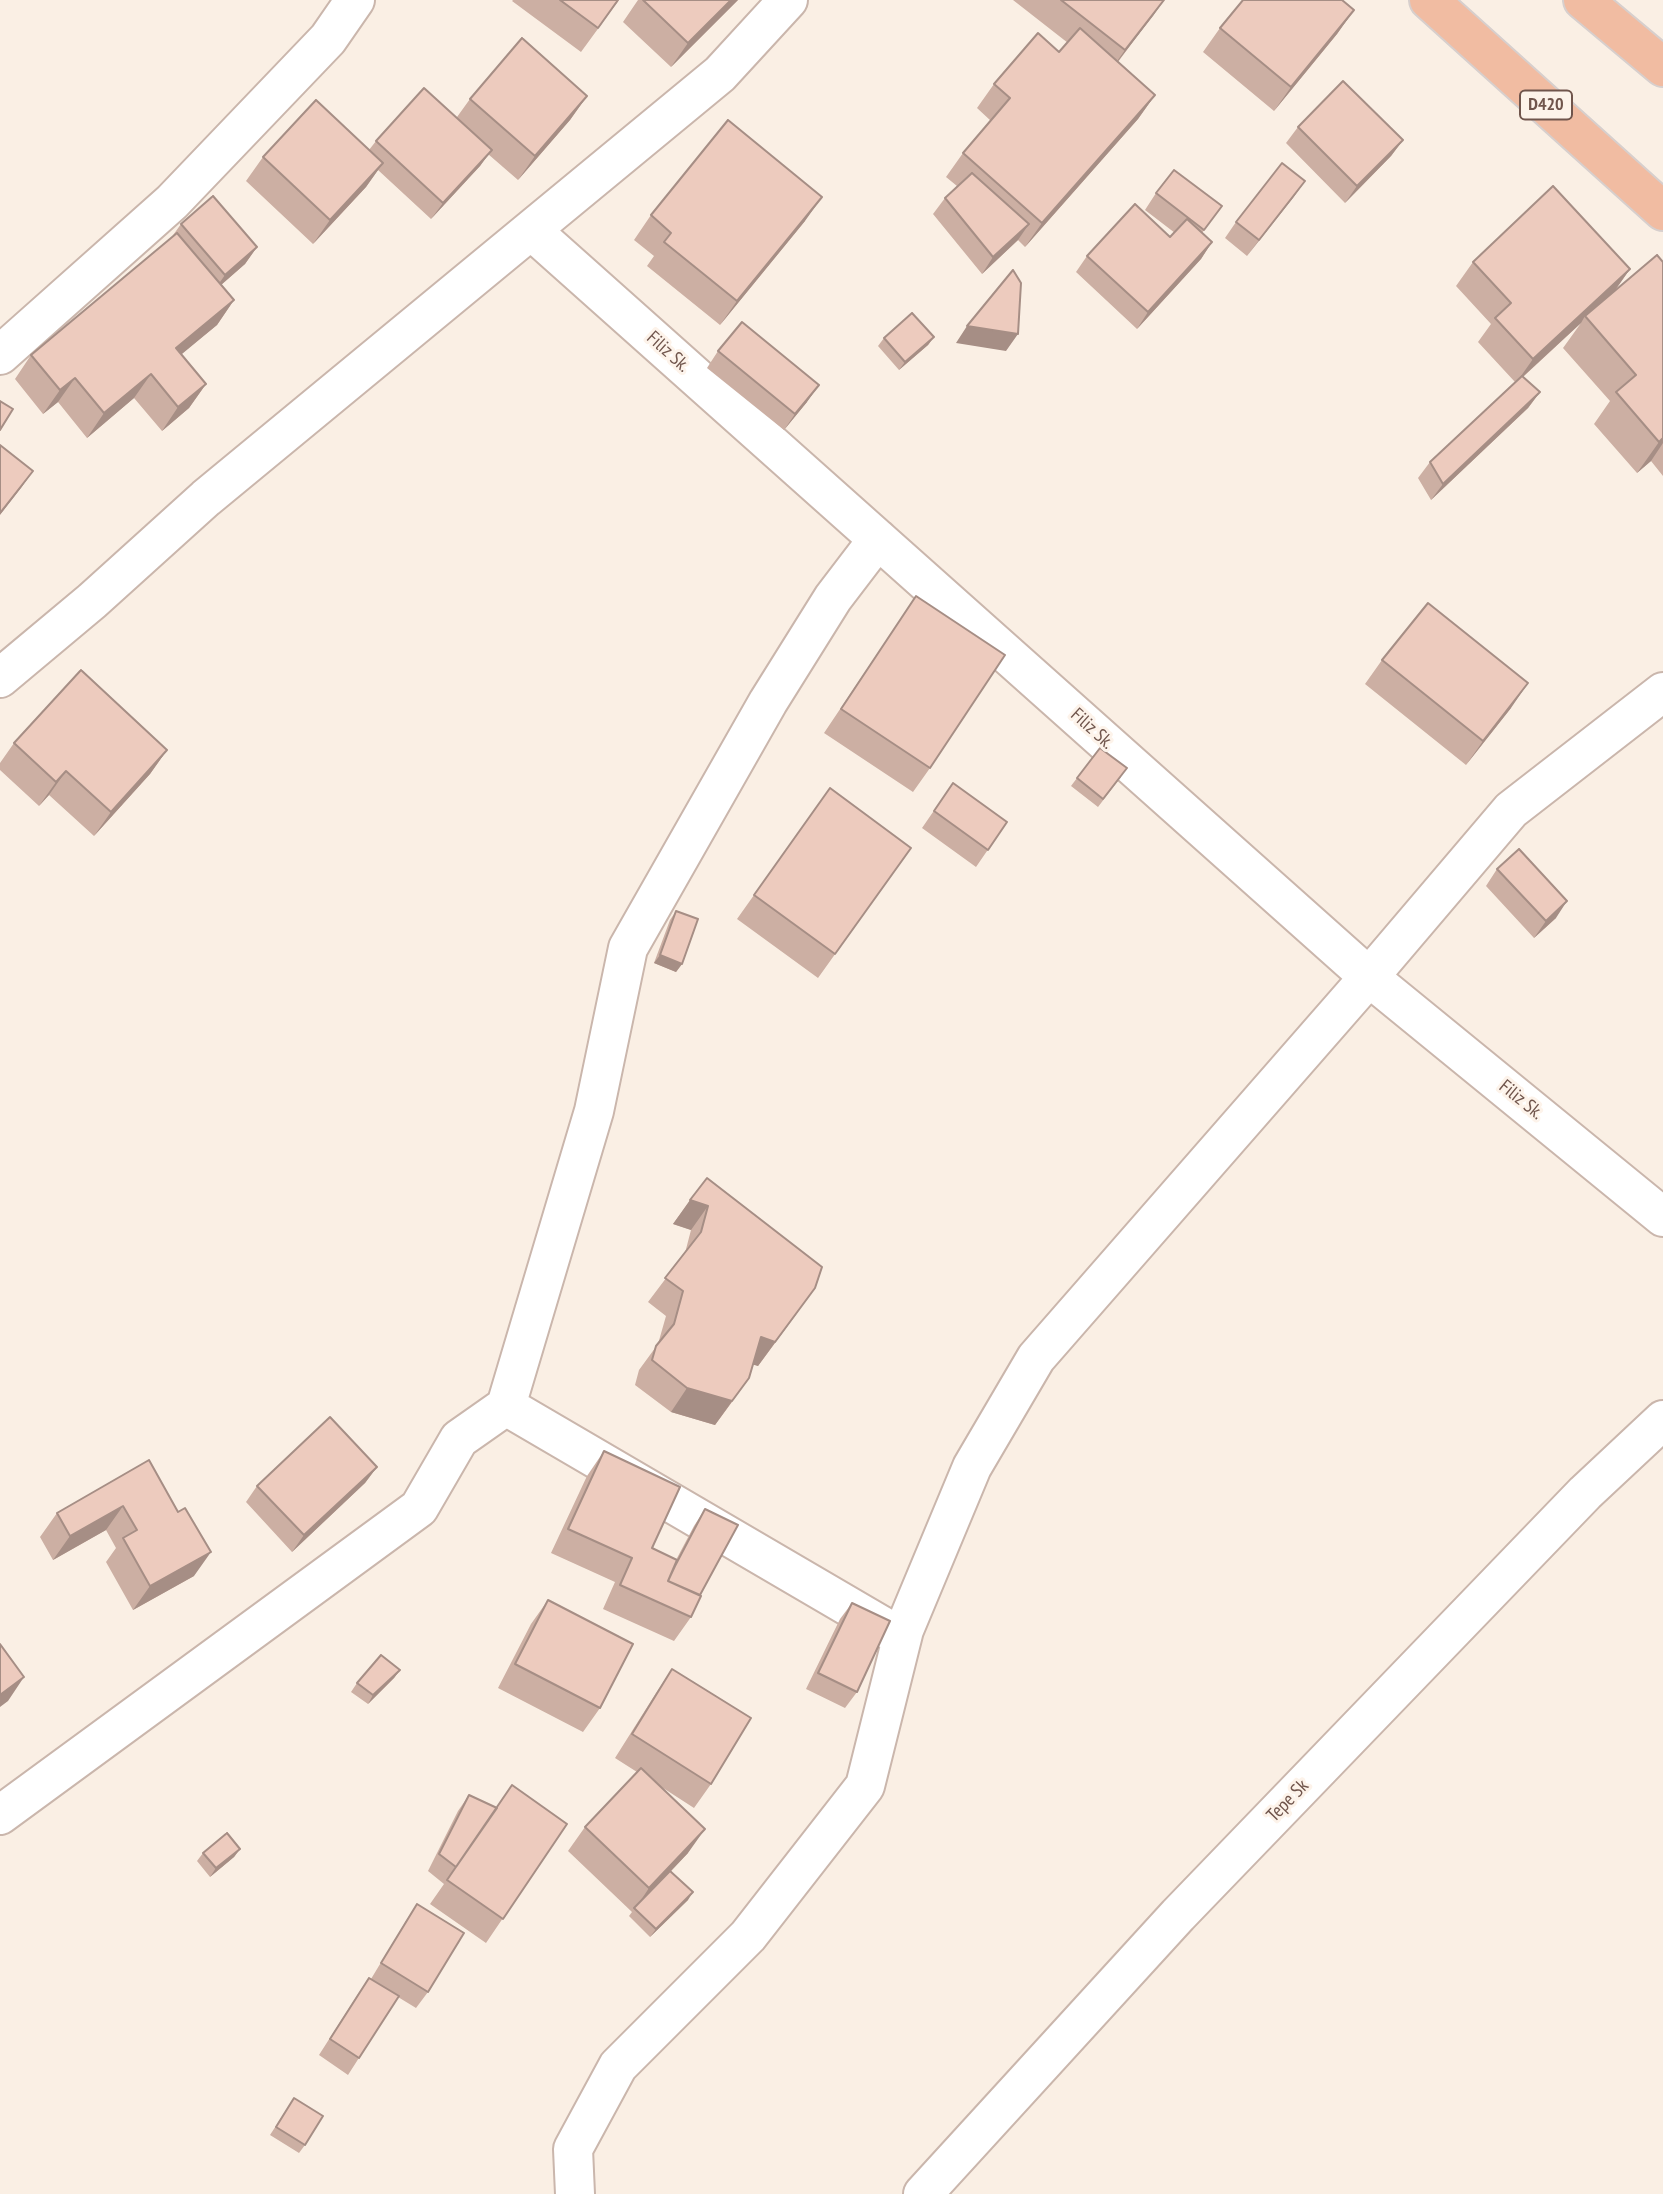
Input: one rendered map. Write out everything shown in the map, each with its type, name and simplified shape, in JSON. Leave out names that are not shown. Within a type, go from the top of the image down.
[{"type":"highway","name":"D420","points":[[1429,0],[1663,211]]},
{"type":"highway","points":[[1583,0],[1663,67]]},
{"type":"street","points":[[0,355],[172,202],[328,39],[355,0]]},
{"type":"street","points":[[0,677],[92,601],[206,498],[720,74],[788,0]]},
{"type":"street","name":"Filiz Sk.","points":[[531,230],[1369,976],[1663,1217]]},
{"type":"street","points":[[0,1815],[419,1508],[459,1439],[506,1406],[594,1111],[628,948],[768,702],[833,598],[878,539]]},
{"type":"street","points":[[575,2194],[573,2149],[618,2066],[748,1936],[865,1786],[902,1638],[971,1467],[1036,1358],[1511,810],[1663,692]]},
{"type":"street","points":[[506,1406],[902,1638]]},
{"type":"street","name":"Tepe Sk","points":[[923,2194],[1188,1905],[1585,1493],[1663,1420]]},
{"type":"building","points":[[560,0],[618,0],[598,28]]},
{"type":"building","points":[[643,0],[731,0],[688,43]]},
{"type":"building","points":[[1061,0],[1164,0],[1125,50]]},
{"type":"building","points":[[1243,0],[1342,0],[1354,10],[1291,87],[1220,28]]},
{"type":"building","points":[[1080,28],[1155,95],[1042,223],[963,153],[1010,98],[994,84],[1038,33],[1059,52]]},
{"type":"building","points":[[522,38],[587,96],[535,156],[470,99]]},
{"type":"building","points":[[1343,81],[1403,140],[1357,186],[1298,127]]},
{"type":"building","points":[[424,88],[492,150],[443,203],[376,141]]},
{"type":"building","points":[[316,100],[383,163],[330,220],[263,157]]},
{"type":"building","points":[[728,120],[822,197],[737,301],[664,242],[671,233],[651,215]]},
{"type":"building","points":[[1282,163],[1305,181],[1259,240],[1236,222]]},
{"type":"building","points":[[1174,170],[1222,206],[1204,230],[1156,193]]},
{"type":"building","points":[[972,173],[1029,224],[993,257],[945,198]]},
{"type":"building","points":[[1553,186],[1630,269],[1533,359],[1495,318],[1511,303],[1473,262]]},
{"type":"building","points":[[213,196],[257,247],[225,275],[181,224]]},
{"type":"building","points":[[1135,204],[1170,237],[1187,219],[1212,242],[1148,312],[1087,256]]},
{"type":"building","points":[[177,233],[234,300],[176,348],[206,384],[178,407],[151,374],[104,413],[75,378],[60,390],[31,355]]},
{"type":"building","points":[[1657,255],[1663,262],[1663,438],[1659,442],[1616,392],[1636,375],[1585,316]]},
{"type":"building","points":[[1013,270],[1021,283],[1018,334],[967,326]]},
{"type":"building","points":[[912,313],[934,337],[905,362],[884,338]]},
{"type":"building","points":[[742,322],[819,385],[795,414],[718,351]]},
{"type":"building","points":[[1522,376],[1540,392],[1443,484],[1430,462]]},
{"type":"building","points":[[0,401],[13,409],[0,430]]},
{"type":"building","points":[[0,445],[33,471],[0,513]]},
{"type":"building","points":[[916,596],[1005,655],[930,768],[841,709]]},
{"type":"building","points":[[1428,603],[1528,683],[1483,741],[1382,660]]},
{"type":"building","points":[[81,670],[167,750],[111,812],[66,771],[56,782],[14,743]]},
{"type":"building","points":[[1100,748],[1127,768],[1103,799],[1077,778]]},
{"type":"building","points":[[953,783],[1007,822],[988,850],[934,811]]},
{"type":"building","points":[[830,788],[911,848],[835,954],[754,895]]},
{"type":"building","points":[[1519,849],[1567,901],[1546,921],[1497,869]]},
{"type":"building","points":[[676,911],[698,919],[682,964],[660,955]]},
{"type":"building","points":[[707,1178],[822,1267],[815,1288],[775,1342],[761,1337],[749,1378],[732,1401],[687,1388],[652,1360],[656,1346],[674,1324],[683,1291],[665,1278],[701,1232],[708,1206],[690,1200]]},
{"type":"building","points":[[330,1417],[377,1467],[304,1535],[257,1486]]},
{"type":"building","points":[[604,1451],[680,1487],[652,1548],[677,1560],[668,1581],[701,1596],[691,1617],[620,1585],[632,1558],[568,1529]]},
{"type":"building","points":[[149,1460],[178,1512],[185,1508],[211,1552],[150,1586],[123,1538],[137,1530],[123,1506],[70,1536],[57,1513]]},
{"type":"building","points":[[705,1509],[738,1525],[700,1595],[668,1581]]},
{"type":"building","points":[[548,1600],[633,1644],[600,1708],[515,1664]]},
{"type":"building","points":[[852,1603],[890,1621],[857,1692],[818,1673]]},
{"type":"building","points":[[0,1644],[24,1677],[0,1695]]},
{"type":"building","points":[[381,1655],[400,1670],[373,1695],[357,1683]]},
{"type":"building","points":[[672,1669],[751,1718],[711,1784],[632,1734]]},
{"type":"building","points":[[641,1768],[705,1829],[649,1888],[585,1827]]},
{"type":"building","points":[[512,1785],[567,1824],[503,1919],[447,1880]]},
{"type":"building","points":[[469,1795],[497,1808],[456,1867],[439,1854]]},
{"type":"building","points":[[227,1833],[240,1849],[216,1868],[203,1853]]},
{"type":"building","points":[[670,1871],[693,1892],[656,1929],[634,1908]]},
{"type":"building","points":[[417,1904],[464,1933],[428,1992],[381,1963]]},
{"type":"building","points":[[369,1978],[399,1996],[359,2058],[330,2039]]},
{"type":"building","points":[[294,2098],[323,2116],[305,2145],[276,2127]]}]
